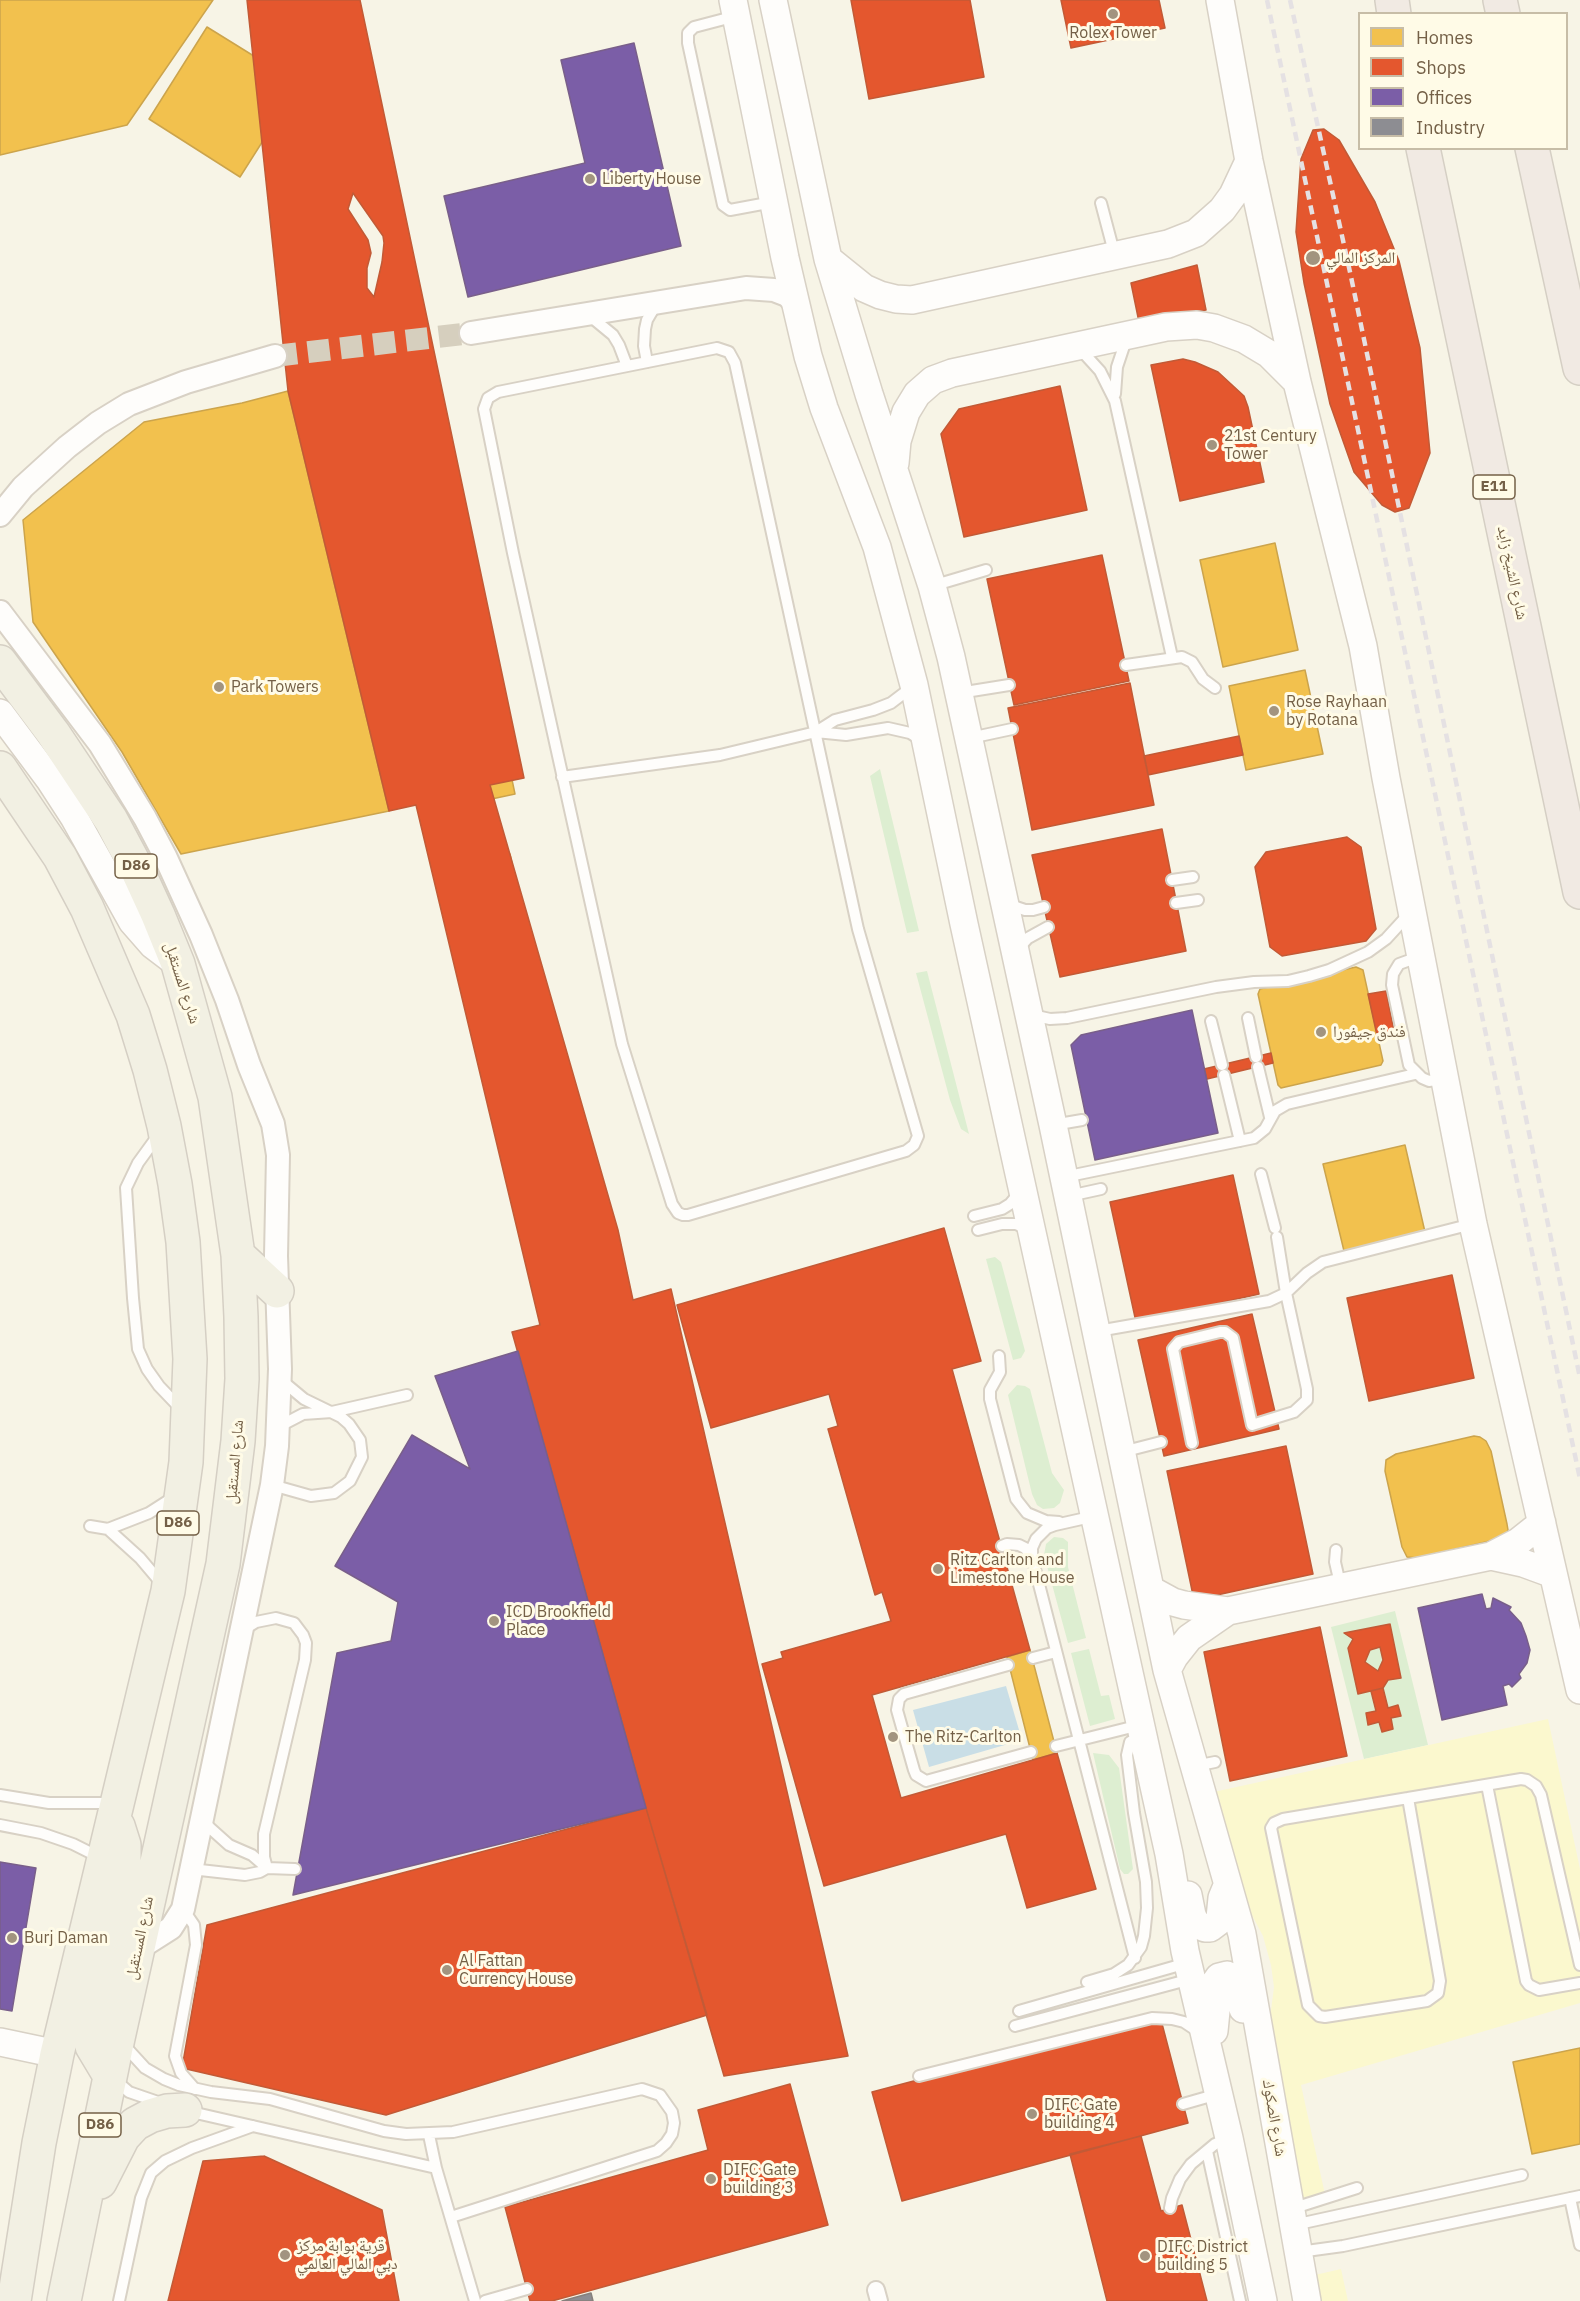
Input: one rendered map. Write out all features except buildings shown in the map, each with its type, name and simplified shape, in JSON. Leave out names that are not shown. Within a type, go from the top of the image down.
[{"type":"highway","name":"شارع الشيخ زايد","points":[[1422,150],[1580,892]]},
{"type":"highway","points":[[1532,150],[1580,368]]},
{"type":"main road","name":"شارع المستقبل","points":[[0,662],[83,776],[111,820],[150,896],[178,964],[215,1097],[238,1255],[242,1379],[232,1502],[217,1594],[118,2038],[64,2301]]},
{"type":"main road","name":"D86","points":[[0,768],[60,857],[87,908],[111,961],[136,1026],[164,1126],[183,1242],[190,1359],[189,1417],[182,1492],[168,1591],[57,2054],[39,2143],[14,2301]]},
{"type":"main road","points":[[0,784],[29,808]]},
{"type":"main road","points":[[238,1255],[277,1291]]},
{"type":"main road","points":[[110,2076],[92,2046],[89,2028],[124,1876],[124,1845],[115,1809]]},
{"type":"main road","points":[[85,2199],[98,2186],[123,2137],[135,2124],[150,2115],[167,2111],[190,2100]]},
{"type":"street","name":"شارع الصكوك","points":[[773,0],[828,259],[869,394],[932,586],[959,693],[1053,1125],[1167,1670],[1205,1764],[1228,1884],[1242,1934],[1307,2301]]},
{"type":"street","points":[[1220,0],[1249,161],[1297,382],[1363,646],[1443,1079],[1473,1224],[1580,1690]]},
{"type":"street","points":[[735,8],[794,302],[824,408],[877,547],[914,685],[964,924],[1169,1854],[1188,1965],[1219,2094],[1218,2144],[1263,2301]]},
{"type":"street","points":[[828,259],[864,288],[879,295],[912,300],[1168,244],[1196,233],[1215,216],[1233,195],[1249,161]]},
{"type":"street","points":[[471,333],[746,288],[774,290],[787,295],[794,302]]},
{"type":"street","points":[[894,471],[897,441],[906,412],[917,394],[933,380],[952,373],[1181,325],[1214,328],[1244,339],[1269,354],[1297,382]]},
{"type":"street","points":[[0,514],[23,487],[52,460],[98,423],[129,404],[186,382],[274,356]]},
{"type":"street","points":[[0,612],[100,744],[124,781],[165,856],[201,935],[267,1109],[276,1139],[280,1379],[272,1485],[183,1909],[171,1928],[138,1949]]},
{"type":"street","points":[[0,713],[74,816],[132,921],[153,945],[178,964]]},
{"type":"street","points":[[1151,1590],[1173,1602],[1184,1605],[1228,1611],[1491,1556],[1518,1542],[1542,1523]]},
{"type":"street","points":[[1491,1556],[1523,1563],[1553,1574]]},
{"type":"street","points":[[1167,1670],[1189,1638],[1228,1611]]},
{"type":"street","points":[[1169,1854],[1181,1870],[1193,1920],[1200,1927],[1210,1928],[1218,1922],[1222,1898],[1228,1884]]},
{"type":"street","points":[[1206,2042],[1215,2030],[1214,1984],[1219,1977],[1227,1975],[1237,1984],[1265,2116],[1276,2130]]},
{"type":"street","points":[[0,2042],[57,2054]]},
{"type":"lane","points":[[735,8],[694,27],[688,33],[688,43],[723,205],[730,210],[773,202]]},
{"type":"lane","points":[[1101,203],[1115,256]]},
{"type":"lane","points":[[647,362],[644,346],[645,329],[647,320],[658,303]]},
{"type":"lane","points":[[587,314],[613,335],[627,366]]},
{"type":"lane","points":[[1115,401],[1117,367],[1128,335]]},
{"type":"lane","points":[[1077,347],[1100,371],[1115,401],[1172,657]]},
{"type":"lane","points":[[717,348],[724,348],[733,357],[862,946],[918,1136],[914,1145],[906,1151],[688,1215],[678,1213],[672,1204],[622,1044],[513,553],[484,409],[488,398],[498,392],[627,366],[717,348]]},
{"type":"lane","points":[[932,586],[986,570]]},
{"type":"lane","points":[[1126,664],[1172,657],[1187,659],[1203,679],[1215,688]]},
{"type":"lane","points":[[816,732],[827,723],[891,703],[914,685]]},
{"type":"lane","points":[[959,693],[1009,686]]},
{"type":"lane","points":[[562,777],[720,755],[816,732],[846,735],[888,728],[910,733],[928,746]]},
{"type":"lane","points":[[969,738],[1012,729]]},
{"type":"lane","points":[[1172,880],[1193,877]]},
{"type":"lane","points":[[1176,903],[1198,900]]},
{"type":"lane","points":[[1003,901],[1025,910],[1044,907]]},
{"type":"lane","points":[[1028,1012],[1036,1017],[1067,1018],[1195,991],[1254,982],[1288,981],[1309,976],[1349,962],[1368,952],[1386,939],[1412,909]]},
{"type":"lane","points":[[1014,954],[1028,938],[1048,927]]},
{"type":"lane","points":[[1421,956],[1399,964],[1392,980],[1409,1065],[1415,1074],[1429,1081],[1443,1079]]},
{"type":"lane","points":[[1248,1018],[1270,1117]]},
{"type":"lane","points":[[1211,1021],[1240,1141]]},
{"type":"lane","points":[[1066,1187],[1260,1134],[1270,1117],[1287,1104],[1415,1074]]},
{"type":"lane","points":[[1053,1125],[1082,1120]]},
{"type":"lane","points":[[164,1126],[138,1163],[126,1188],[133,1298],[138,1349],[147,1369],[159,1386],[189,1417]]},
{"type":"lane","points":[[1192,1443],[1173,1349],[1179,1342],[1220,1332],[1225,1332],[1233,1338],[1252,1425],[1294,1412],[1304,1405],[1308,1395],[1286,1293],[1276,1233],[1261,1174]]},
{"type":"lane","points":[[974,1216],[1002,1209],[1010,1204],[1023,1187]]},
{"type":"lane","points":[[1066,1187],[1101,1189]]},
{"type":"lane","points":[[978,1230],[1002,1224],[1016,1224],[1033,1232]]},
{"type":"lane","points":[[1096,1332],[1269,1301],[1286,1293],[1307,1273],[1323,1262],[1473,1224]]},
{"type":"lane","points":[[999,1356],[1000,1372],[990,1390],[990,1400],[1016,1499],[1027,1513],[1046,1521],[1062,1523]]},
{"type":"lane","points":[[272,1485],[319,1497],[334,1493],[350,1481],[360,1465],[363,1449],[349,1424],[332,1412],[304,1399],[280,1379]]},
{"type":"lane","points":[[278,1427],[303,1414],[332,1412],[407,1395]]},
{"type":"lane","points":[[1122,1452],[1161,1442]]},
{"type":"lane","points":[[90,1527],[108,1529],[149,1513],[182,1492]]},
{"type":"lane","points":[[1095,1516],[1062,1523],[1041,1533],[1032,1548],[1032,1557],[1135,1958]]},
{"type":"lane","points":[[108,1529],[140,1558],[168,1591]]},
{"type":"lane","points":[[1002,1546],[1019,1545],[1025,1548],[1032,1557]]},
{"type":"lane","points":[[242,1631],[256,1622],[276,1618],[294,1623],[306,1643],[305,1660],[264,1834],[264,1857],[267,1868]]},
{"type":"lane","points":[[1033,1658],[1056,1652]]},
{"type":"lane","points":[[1008,1665],[904,1695],[899,1699],[897,1710],[916,1775],[926,1781],[1031,1752]]},
{"type":"lane","points":[[1056,1746],[1142,1731]]},
{"type":"lane","points":[[1087,1982],[1114,1974],[1135,1958],[1144,1936],[1147,1903],[1127,1755],[1130,1742],[1142,1731]]},
{"type":"lane","points":[[1408,1798],[1440,1982],[1438,1994],[1427,2001],[1325,2017],[1320,2016],[1308,2005],[1271,1828],[1274,1823],[1283,1819],[1521,1779],[1532,1782],[1539,1790],[1580,1965]]},
{"type":"lane","points":[[1487,1785],[1526,1981],[1529,1986],[1539,1990],[1580,1983]]},
{"type":"lane","points":[[0,1795],[49,1803],[115,1809]]},
{"type":"lane","points":[[202,1817],[229,1845],[252,1855],[267,1868]]},
{"type":"lane","points":[[0,1825],[41,1833],[73,1844],[103,1859]]},
{"type":"lane","points":[[191,1869],[244,1875],[267,1868],[295,1869]]},
{"type":"lane","points":[[183,1909],[194,1925],[196,1945],[175,2056],[190,2100]]},
{"type":"lane","points":[[1019,2011],[1188,1965]]},
{"type":"lane","points":[[1015,2026],[1188,1965]]},
{"type":"lane","points":[[1109,1986],[1114,1974]]},
{"type":"lane","points":[[919,2076],[1152,2018],[1184,2022],[1206,2042]]},
{"type":"lane","points":[[118,2038],[135,2059],[190,2100],[253,2126],[436,2168]]},
{"type":"lane","points":[[110,2076],[129,2092],[190,2100],[270,2099],[384,2131],[429,2135],[465,2130],[642,2089],[660,2095],[672,2112],[674,2123],[672,2134],[657,2151],[451,2217]]},
{"type":"lane","points":[[1183,2104],[1219,2094]]},
{"type":"lane","points":[[119,2301],[141,2198],[151,2174],[165,2161],[192,2148],[253,2126]]},
{"type":"lane","points":[[429,2135],[436,2168],[475,2301]]},
{"type":"lane","points":[[1170,2208],[1180,2179],[1191,2164],[1218,2144],[1240,2301]]},
{"type":"lane","points":[[1292,2217],[1522,2175]]},
{"type":"lane","points":[[1292,2217],[1357,2188]]},
{"type":"lane","points":[[1298,2252],[1343,2246],[1575,2197],[1580,2245]]},
{"type":"lane","points":[[485,2301],[527,2289]]},
{"type":"green space","points":[[880,769],[919,931],[907,933],[870,776]]},
{"type":"green space","points":[[927,971],[969,1134],[961,1129],[950,1100],[916,973]]},
{"type":"green space","points":[[995,1257],[1001,1262],[1025,1351],[1021,1358],[1013,1360],[986,1259]]},
{"type":"green space","points":[[1017,1385],[1030,1389],[1052,1473],[1064,1490],[1060,1503],[1054,1508],[1043,1509],[1037,1505],[1032,1494],[1008,1395]]},
{"type":"green space","points":[[1054,1537],[1063,1538],[1068,1542],[1068,1567],[1086,1638],[1068,1643],[1044,1555],[1046,1544]]},
{"type":"green space","points":[[1395,1611],[1428,1745],[1364,1759],[1331,1627]]},
{"type":"green space","points":[[1089,1649],[1101,1696],[1109,1695],[1115,1719],[1090,1726],[1071,1653]]},
{"type":"green space","points":[[1093,1753],[1109,1755],[1119,1768],[1133,1869],[1128,1874],[1124,1874],[1120,1869]]},
{"type":"sand","points":[[1548,1719],[1580,1869],[1580,2003],[1301,2085],[1326,2199],[1301,2205],[1270,2018],[1274,1987],[1271,1965],[1263,1936],[1244,1900],[1209,1793]]},
{"type":"sand","points":[[1341,2269],[1348,2301],[1321,2301],[1315,2275]]},
{"type":"water","points":[[1006,1686],[1022,1740],[929,1767],[913,1710]]},
{"type":"tunnel","points":[[275,356],[471,333]]},
{"type":"railway","points":[[1267,0],[1580,1479]]},
{"type":"railway","points":[[1290,0],[1350,272],[1580,1378]]},
{"type":"place","name":"Rolex Tower","points":[[1113,14]]},
{"type":"place","name":"Liberty House","points":[[590,179]]},
{"type":"place","name":"المركز المالي","points":[[1313,258]]},
{"type":"place","name":"21st Century Tower","points":[[1212,445]]},
{"type":"place","name":"Park Towers","points":[[219,687]]},
{"type":"place","name":"Rose Rayhaan by Rotana","points":[[1274,711]]},
{"type":"place","name":"فندق جيفورا","points":[[1321,1032]]},
{"type":"place","name":"Ritz Carlton and Limestone House","points":[[938,1569]]},
{"type":"place","name":"ICD Brookfield Place","points":[[494,1621]]},
{"type":"place","name":"The Ritz-Carlton","points":[[893,1737]]},
{"type":"place","name":"Burj Daman","points":[[12,1938]]},
{"type":"place","name":"Al Fattan Currency House","points":[[447,1970]]},
{"type":"place","name":"DIFC Gate building 4","points":[[1032,2114]]},
{"type":"place","name":"DIFC Gate building 3","points":[[711,2179]]},
{"type":"place","name":"قرية بوابة مركز دبي المالي العالمي","points":[[285,2255]]},
{"type":"place","name":"DIFC District building 5","points":[[1145,2256]]}]
